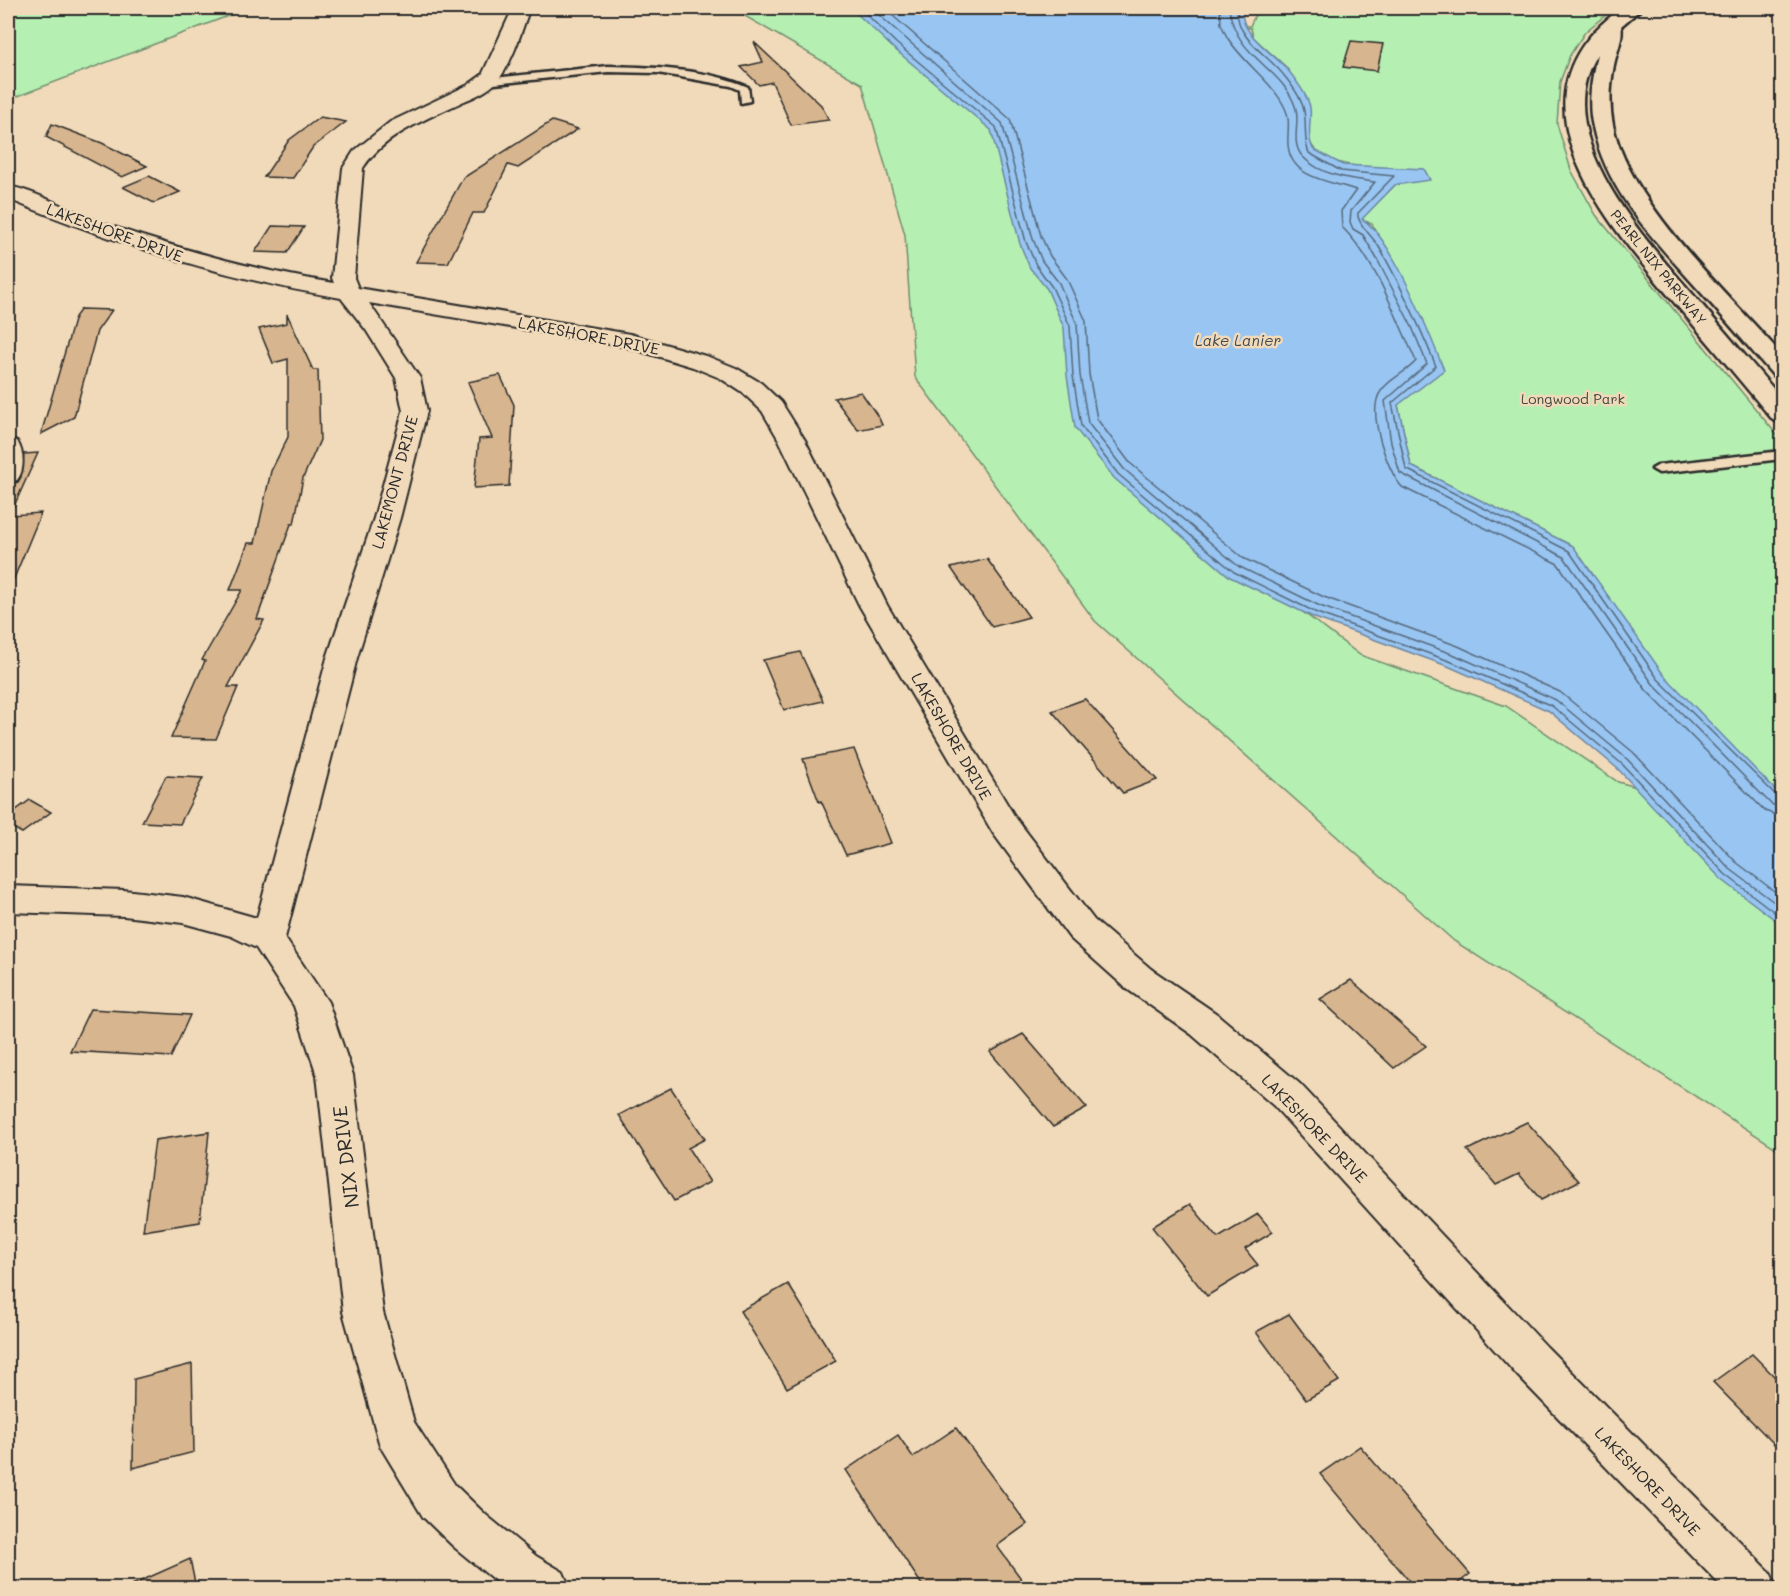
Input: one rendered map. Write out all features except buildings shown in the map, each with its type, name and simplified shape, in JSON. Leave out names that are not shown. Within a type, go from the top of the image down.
[{"type":"street","points":[[485,82],[490,78],[502,56],[521,8]]},
{"type":"street","points":[[1615,21],[1633,8]]},
{"type":"street","name":"PEARL NIX PARKWAY","points":[[1615,21],[1602,88],[1602,126],[1619,170],[1633,196],[1673,246],[1782,370]]},
{"type":"street","name":"PEARL NIX PARKWAY","points":[[1615,21],[1601,34],[1590,50],[1581,67],[1576,85],[1577,131],[1590,172],[1620,223],[1782,415]]},
{"type":"street","name":"LAKEMONT DRIVE","points":[[268,939],[342,658],[387,518],[415,411],[408,378],[376,327],[349,293],[343,278],[353,168],[364,151],[397,126],[485,82]]},
{"type":"street","name":"LAKESHORE DRIVE","points":[[8,192],[91,226],[187,258],[275,280],[630,341],[701,362],[752,388],[772,408],[792,440],[873,605],[1004,825],[1082,929],[1139,979],[1204,1024],[1287,1095],[1532,1361],[1754,1588]]},
{"type":"street","points":[[8,446],[10,465],[8,474]]},
{"type":"street","name":"NIX DRIVE","points":[[8,899],[124,903],[183,910],[240,925],[268,939],[310,1002],[335,1075],[363,1312],[395,1431],[439,1501],[470,1531],[520,1572],[547,1588]]},
{"type":"lane","points":[[485,82],[608,69],[658,70],[734,84],[745,89],[745,101]]},
{"type":"lane","points":[[1659,469],[1782,455]]},
{"type":"green space","points":[[8,8],[249,8],[8,100]]},
{"type":"green space","name":"Longwood Park","points":[[731,8],[853,8],[962,78],[1027,169],[1176,516],[1360,655],[1506,706],[1618,782],[1757,819],[1573,546],[1411,466],[1398,405],[1424,321],[1372,224],[1361,219],[1395,185],[1429,179],[1424,169],[1361,167],[1344,164],[1318,152],[1310,142],[1287,68],[1253,37],[1251,28],[1204,26],[1250,26],[1255,15],[1275,8],[1614,8],[1585,32],[1570,55],[1560,82],[1557,124],[1571,170],[1596,215],[1782,441],[1782,1152],[1454,941],[1095,621],[915,377],[905,235],[862,84]]},
{"type":"water","name":"Lake Lanier","points":[[851,8],[1244,8],[1245,25],[1251,34],[1283,64],[1307,98],[1310,107],[1310,138],[1313,149],[1343,165],[1424,169],[1430,180],[1395,185],[1362,219],[1385,244],[1409,287],[1444,370],[1398,405],[1411,466],[1573,546],[1663,674],[1782,797],[1782,925],[1721,879],[1618,769],[1549,711],[1450,667],[1315,618],[1230,577],[1114,478],[1075,428],[1067,376],[1064,328],[1047,289],[1030,268],[1020,244],[991,130],[892,47]]}]
